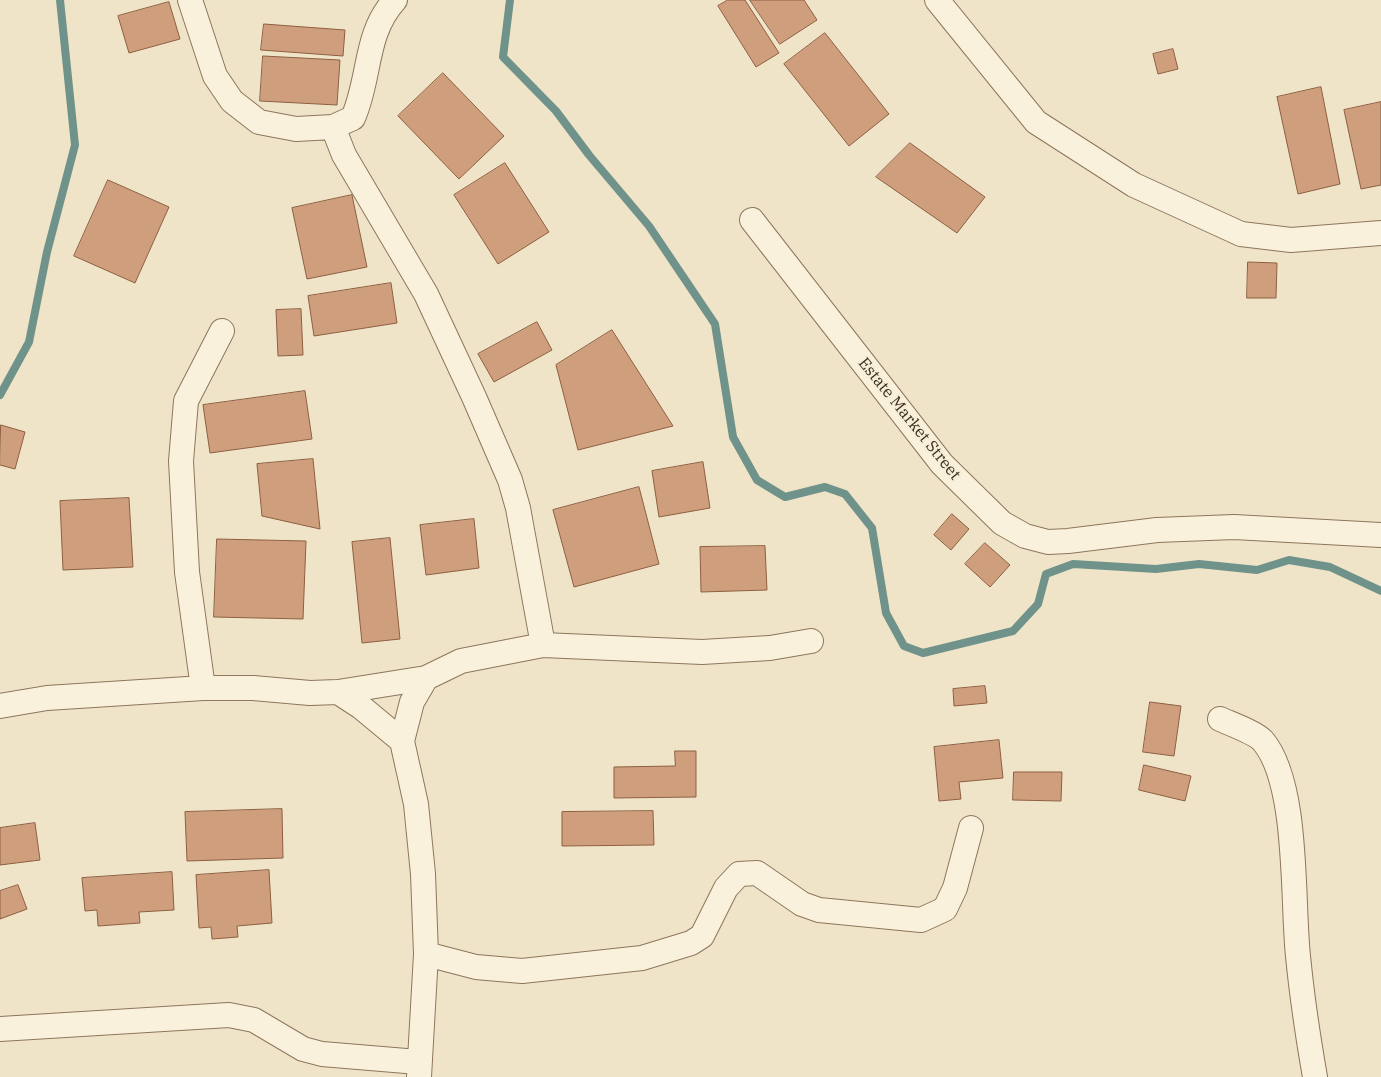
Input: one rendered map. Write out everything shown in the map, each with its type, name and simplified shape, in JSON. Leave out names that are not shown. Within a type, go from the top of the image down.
[{"type":"street","points":[[190,0],[215,76],[232,102],[259,122],[296,129],[333,128],[353,118],[362,98],[373,38],[383,14],[395,0]]},
{"type":"street","points":[[937,0],[1036,122],[1134,185],[1241,234],[1291,240],[1381,234]]},
{"type":"street","points":[[333,128],[344,155],[426,294],[510,480],[518,508],[543,645]]},
{"type":"street","name":"Estate Market Street","points":[[752,220],[942,464],[1002,523],[1025,536],[1048,542],[1157,530],[1234,527],[1381,535]]},
{"type":"street","points":[[203,688],[187,572],[181,461],[186,401],[222,331]]},
{"type":"street","points":[[0,706],[47,698],[203,688],[253,688],[310,693],[338,692],[426,678],[460,661],[543,645],[702,652],[770,648],[811,641]]},
{"type":"street","points":[[0,1029],[229,1015],[254,1020],[303,1049],[322,1054],[419,1069],[426,954],[424,874],[417,814],[402,742],[412,702],[426,678]]},
{"type":"street","points":[[338,692],[361,707],[402,742]]},
{"type":"street","points":[[1220,719],[1262,740],[1279,768],[1285,794],[1294,864],[1298,956],[1315,1077]]},
{"type":"street","points":[[426,954],[476,967],[522,971],[642,958],[691,943],[702,936],[726,888],[739,874],[757,873],[802,904],[819,910],[921,920],[945,909],[955,888],[971,828]]},
{"type":"building","points":[[728,0],[745,0],[779,53],[756,67],[718,6]]},
{"type":"building","points":[[750,0],[804,0],[817,20],[780,44]]},
{"type":"building","points":[[169,2],[180,39],[129,53],[118,16]]},
{"type":"building","points":[[264,24],[345,30],[343,56],[261,50]]},
{"type":"building","points":[[825,33],[889,114],[849,146],[784,64]]},
{"type":"building","points":[[1173,49],[1178,69],[1158,74],[1153,54]]},
{"type":"building","points":[[263,56],[340,60],[337,105],[260,101]]},
{"type":"building","points":[[443,73],[504,136],[459,179],[398,116]]},
{"type":"building","points":[[1321,87],[1340,184],[1298,194],[1277,97]]},
{"type":"building","points":[[1381,102],[1381,185],[1361,189],[1344,110]]},
{"type":"building","points":[[910,143],[985,197],[957,233],[876,177]]},
{"type":"building","points":[[505,163],[549,232],[498,264],[454,195]]},
{"type":"building","points":[[108,180],[169,207],[135,283],[74,256]]},
{"type":"building","points":[[352,195],[367,267],[307,279],[292,208]]},
{"type":"building","points":[[1248,262],[1277,263],[1276,298],[1247,298]]},
{"type":"building","points":[[391,283],[397,323],[314,336],[308,296]]},
{"type":"building","points":[[301,309],[303,355],[278,356],[276,310]]},
{"type":"building","points":[[537,322],[552,350],[494,382],[478,354]]},
{"type":"building","points":[[612,330],[673,426],[578,450],[556,365]]},
{"type":"building","points":[[305,391],[312,439],[210,453],[203,405]]},
{"type":"building","points":[[1,425],[25,432],[15,469],[0,465]]},
{"type":"building","points":[[313,459],[320,529],[262,516],[257,464]]},
{"type":"building","points":[[703,462],[710,508],[659,517],[652,471]]},
{"type":"building","points":[[639,487],[659,564],[574,587],[553,510]]},
{"type":"building","points":[[129,498],[133,567],[63,570],[60,501]]},
{"type":"building","points":[[952,514],[969,529],[951,550],[934,535]]},
{"type":"building","points":[[474,519],[479,568],[426,575],[420,525]]},
{"type":"building","points":[[390,538],[400,639],[362,643],[352,542]]},
{"type":"building","points":[[217,539],[306,541],[303,619],[214,617]]},
{"type":"building","points":[[985,543],[1010,565],[990,587],[965,564]]},
{"type":"building","points":[[765,546],[767,590],[701,592],[700,547]]},
{"type":"building","points":[[985,686],[987,703],[954,706],[953,689]]},
{"type":"building","points":[[1150,702],[1181,706],[1174,756],[1143,752]]},
{"type":"building","points":[[999,740],[1003,778],[959,782],[961,799],[939,801],[934,747]]},
{"type":"building","points":[[675,751],[696,751],[696,797],[614,798],[614,767],[675,766]]},
{"type":"building","points":[[1144,765],[1191,776],[1185,801],[1139,790]]},
{"type":"building","points":[[1014,772],[1062,772],[1061,801],[1013,800]]},
{"type":"building","points":[[282,809],[283,858],[187,861],[185,812]]},
{"type":"building","points":[[653,811],[654,845],[562,846],[562,812]]},
{"type":"building","points":[[35,823],[40,860],[0,865],[0,828]]},
{"type":"building","points":[[269,870],[272,923],[237,926],[238,937],[212,939],[211,927],[199,928],[196,875]]},
{"type":"building","points":[[172,872],[174,910],[139,912],[140,923],[98,926],[97,910],[85,911],[82,878]]},
{"type":"building","points":[[18,885],[27,909],[0,919],[0,891]]},
{"type":"waterway","points":[[0,395],[29,342],[47,252],[75,145],[60,0]]},
{"type":"waterway","points":[[510,0],[503,57],[556,111],[589,155],[649,226],[715,324],[733,437],[757,480],[785,497],[825,487],[845,494],[872,528],[886,613],[904,646],[923,653],[1013,631],[1038,604],[1046,574],[1073,564],[1156,569],[1199,564],[1257,570],[1289,560],[1330,567],[1381,591]]}]
